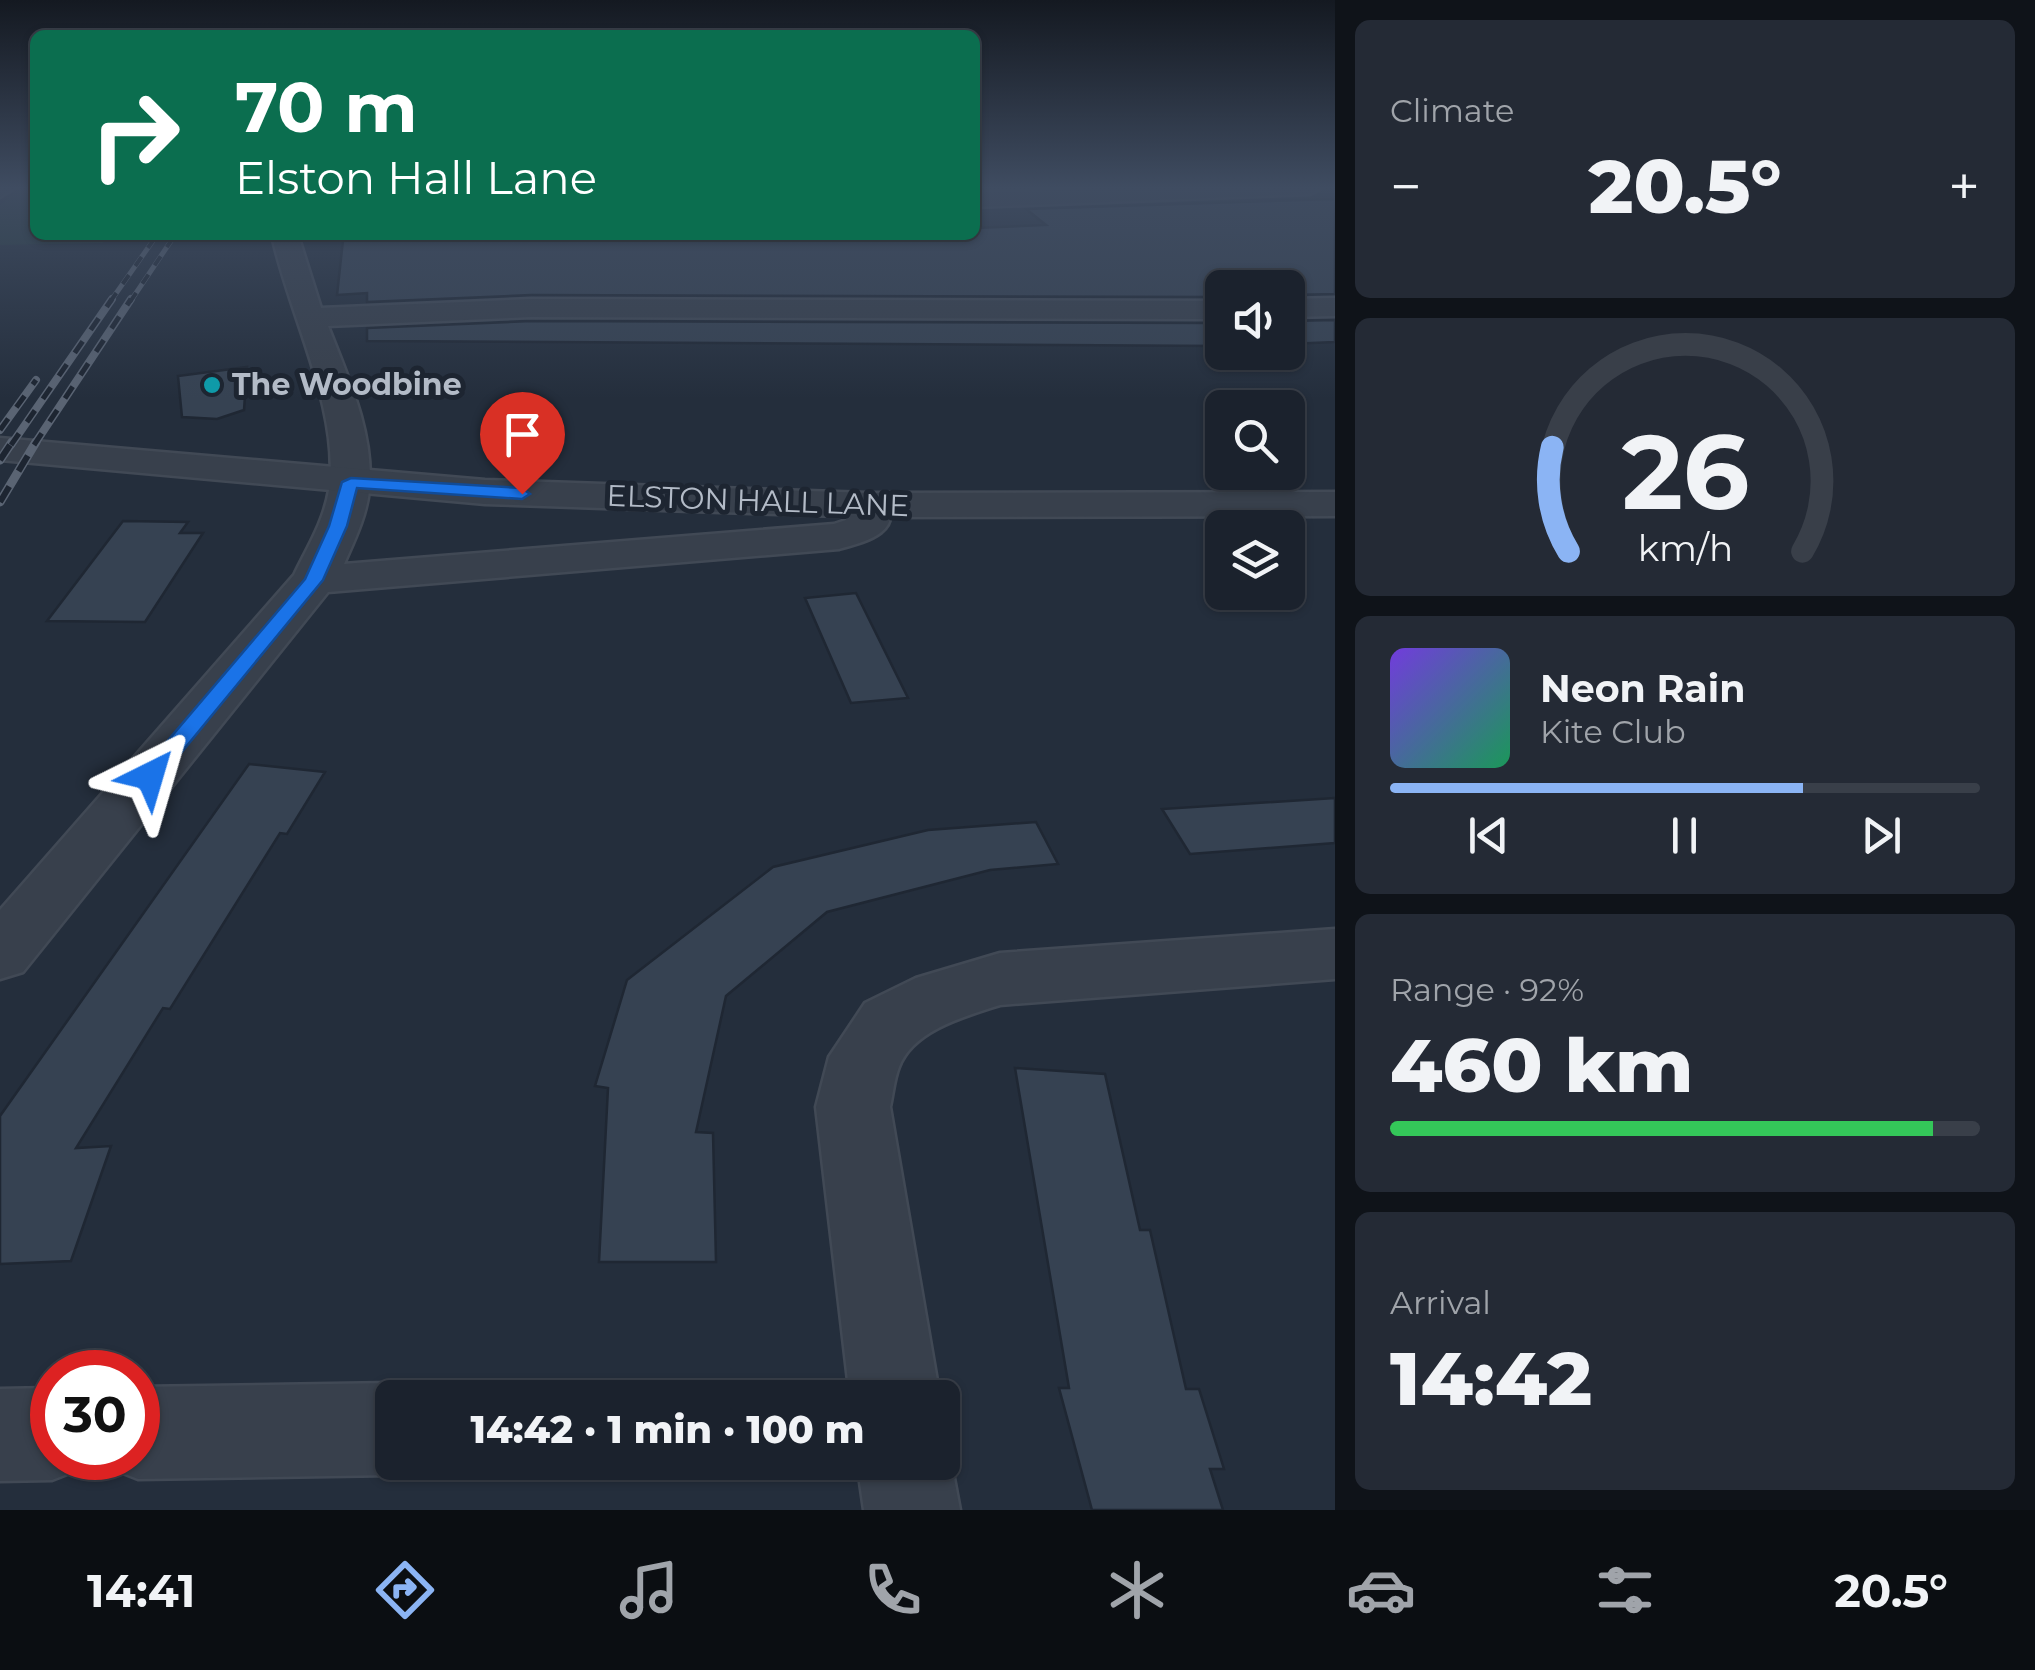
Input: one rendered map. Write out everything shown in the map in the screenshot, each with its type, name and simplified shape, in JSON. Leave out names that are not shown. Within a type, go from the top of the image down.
[{"type":"street","points":[[0,954],[314,580],[338,526],[351,482],[345,436],[292,257]]},
{"type":"street","points":[[1305,308],[1335,307]]},
{"type":"street","points":[[310,318],[532,308],[1205,310]]},
{"type":"street","name":"ELSTON HALL LANE","points":[[1,449],[485,492],[868,505],[1335,504]]},
{"type":"street","points":[[314,580],[840,536],[866,528],[868,505]]},
{"type":"street","points":[[891,1380],[853,1107],[865,1057],[890,1023],[940,997],[1000,979],[1335,954]]},
{"type":"street","points":[[160,1433],[375,1429]]},
{"type":"street","points":[[0,1435],[30,1434]]},
{"type":"street","points":[[907,1480],[912,1510]]},
{"type":"building","points":[[341,257],[1335,257],[1335,294],[1305,295],[1305,270],[1205,270],[1205,297],[531,295],[367,302],[367,293],[337,295]]},
{"type":"building","points":[[1335,320],[1335,342],[1305,343],[1305,321]]},
{"type":"building","points":[[531,321],[1205,323],[1205,346],[367,341],[367,328]]},
{"type":"building","name":"The Woodbine","points":[[247,367],[244,410],[217,419],[182,417],[178,376]]},
{"type":"building","points":[[123,521],[188,522],[180,533],[203,533],[145,622],[47,621]]},
{"type":"building","points":[[856,593],[908,698],[851,703],[805,598]]},
{"type":"building","points":[[249,764],[325,772],[287,834],[280,833],[170,1009],[163,1008],[76,1148],[111,1146],[71,1261],[0,1264],[0,1116]]},
{"type":"building","points":[[1335,798],[1335,843],[1190,854],[1162,809]]},
{"type":"building","points":[[1036,822],[1058,864],[990,870],[827,912],[726,996],[696,1132],[713,1133],[716,1262],[599,1262],[608,1088],[595,1086],[627,980],[773,867],[928,830]]},
{"type":"building","points":[[1015,1068],[1105,1074],[1140,1230],[1150,1230],[1186,1389],[1199,1389],[1224,1469],[1210,1469],[1223,1510],[1092,1510],[1059,1388],[1069,1388]]},
{"type":"railway","points":[[110,302],[141,257]]},
{"type":"railway","points":[[130,302],[160,257]]},
{"type":"railway","points":[[11,445],[112,299]]},
{"type":"railway","points":[[34,445],[131,299]]},
{"type":"railway","points":[[0,430],[36,380]]},
{"type":"railway","points":[[0,460],[12,442]]},
{"type":"railway","points":[[0,502],[36,442]]},
{"type":"place","name":"The Woodbine","points":[[212,385]]},
{"type":"route","points":[[150,776],[314,580],[338,526],[351,482],[522,494]]}]
